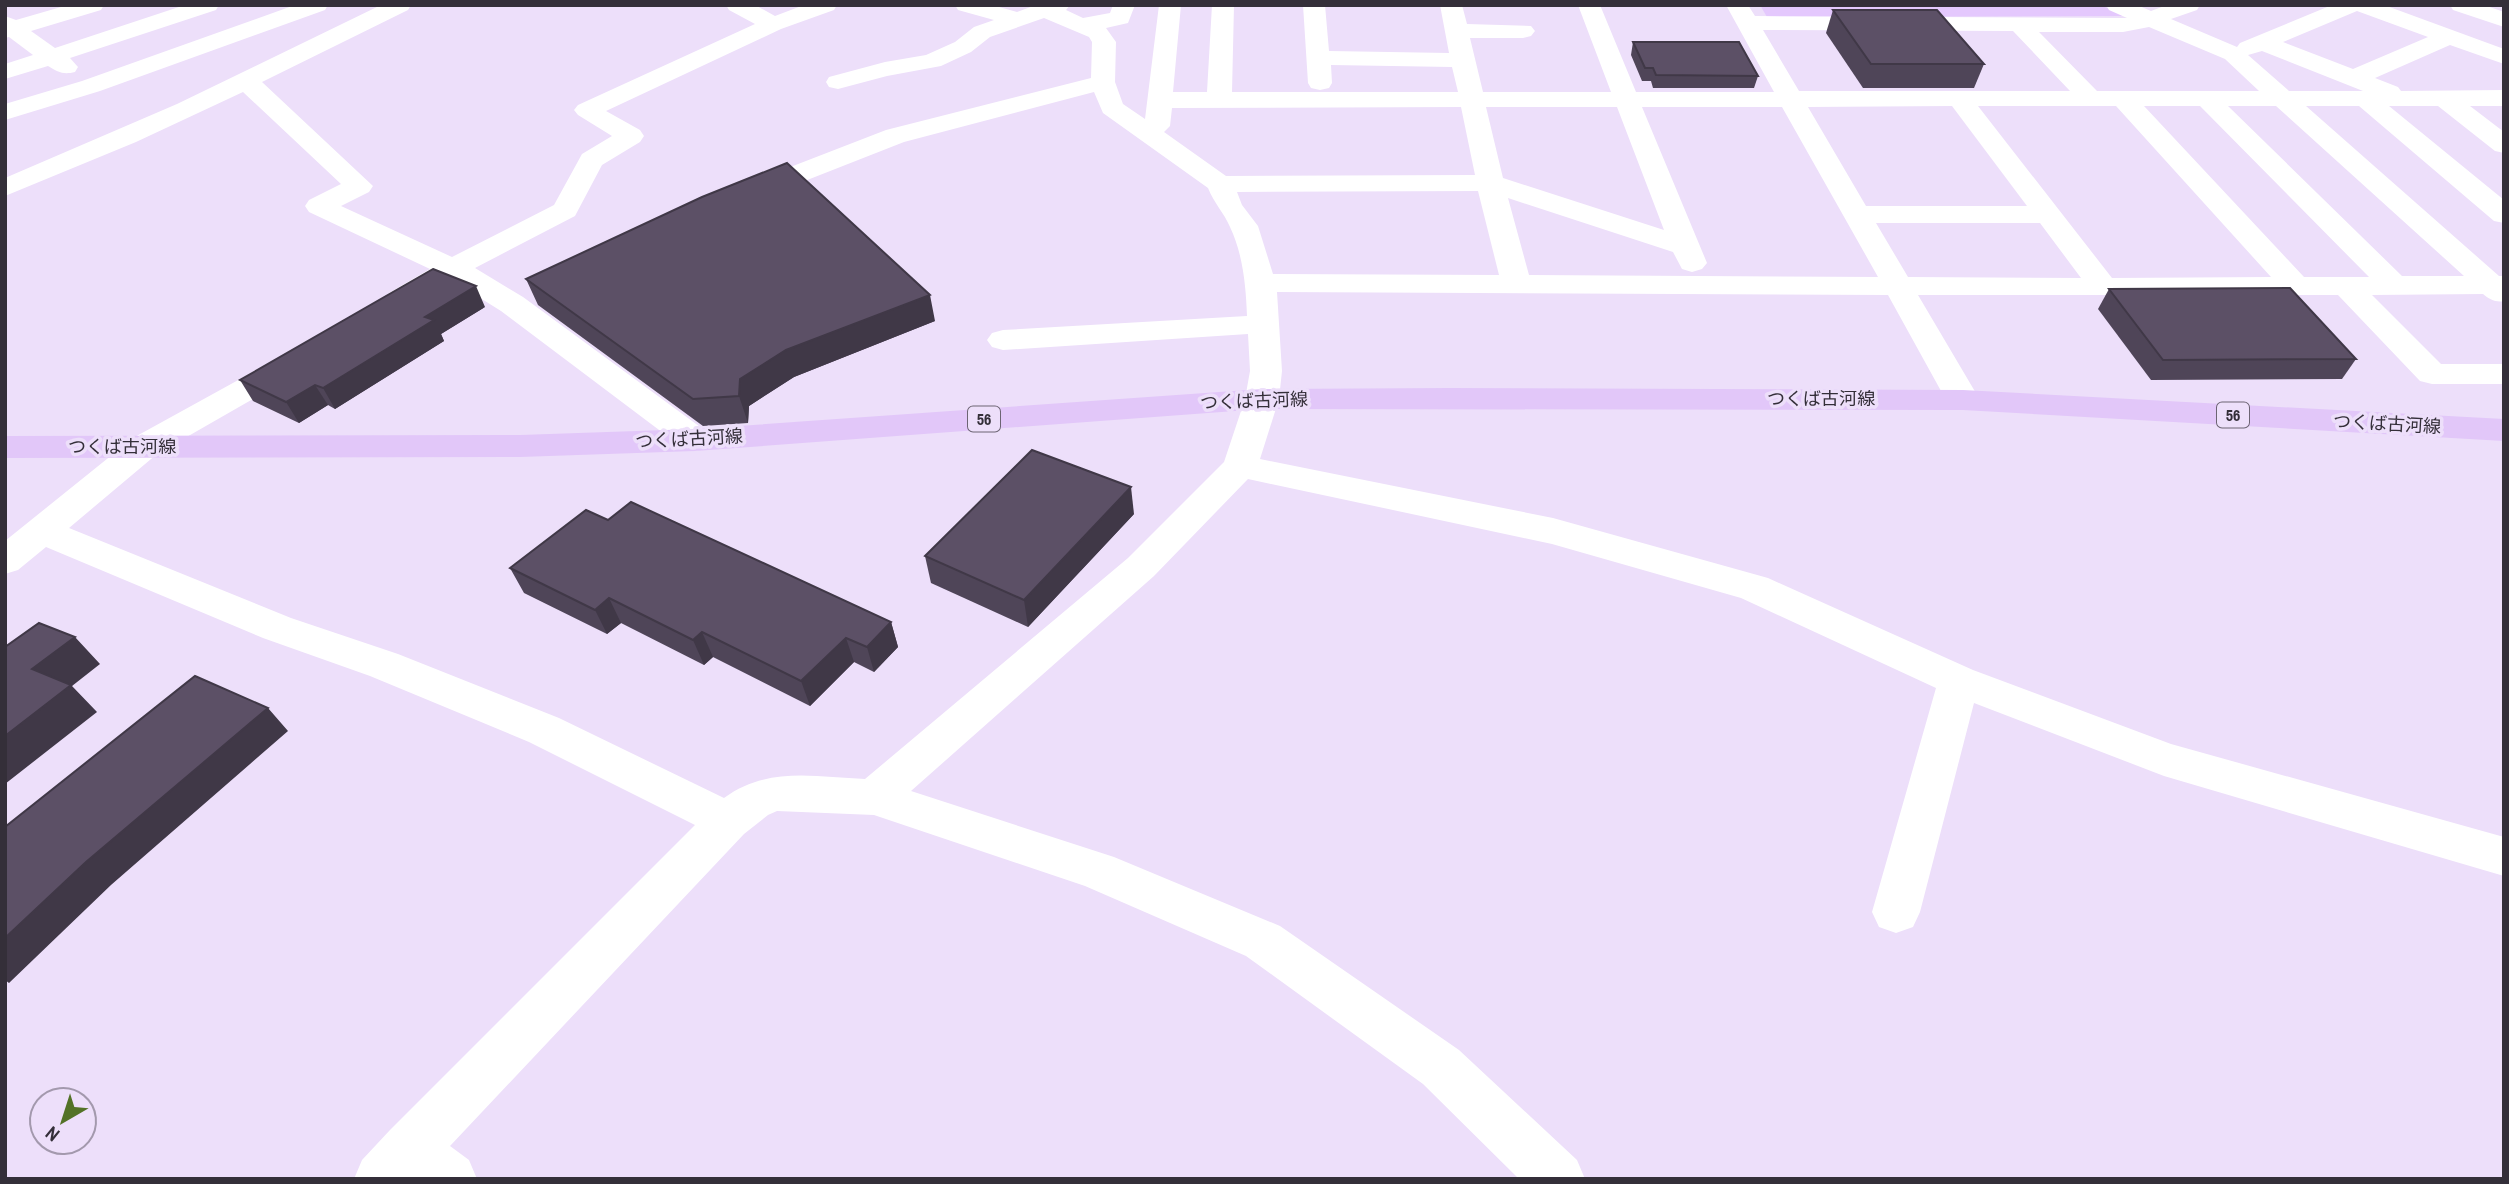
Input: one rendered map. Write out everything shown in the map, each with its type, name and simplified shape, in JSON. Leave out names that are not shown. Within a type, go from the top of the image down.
[{"type":"main road","name":"つくば古河線","points":[[5,447],[481,446],[695,440],[1262,399],[1963,400],[2504,430]]},
{"type":"street","points":[[8,28],[93,5]]},
{"type":"street","points":[[5,72],[208,5]]},
{"type":"street","points":[[5,112],[91,86],[316,5]]},
{"type":"street","points":[[5,188],[246,81],[345,29],[400,5]]},
{"type":"street","points":[[737,5],[773,24]]},
{"type":"street","points":[[378,312],[453,268],[565,210],[591,160],[631,136],[587,110],[773,24],[826,5]]},
{"type":"street","points":[[966,5],[1020,20]]},
{"type":"street","points":[[1082,25],[1121,18],[1124,5]]},
{"type":"street","points":[[1156,138],[1170,5]]},
{"type":"street","points":[[1219,100],[1223,5]]},
{"type":"street","points":[[1314,5],[1321,100]]},
{"type":"street","points":[[1451,5],[1490,183],[1517,286]]},
{"type":"street","points":[[1589,5],[1700,284]]},
{"type":"street","points":[[2117,5],[2233,54],[2500,289]]},
{"type":"street","points":[[1729,45],[1748,24],[2123,25],[2151,19],[2189,5]]},
{"type":"street","points":[[2233,54],[2352,5]]},
{"type":"street","points":[[2362,5],[2504,57]]},
{"type":"street","points":[[2460,5],[2504,20]]},
{"type":"street","points":[[838,82],[885,69],[932,61],[963,47],[982,33],[1054,8],[1097,32],[1104,42],[1103,82],[1112,108],[1220,184],[1229,206],[1244,226],[1261,283],[1266,371],[1262,399],[1240,466],[1141,567],[874,797]]},
{"type":"street","points":[[1748,24],[1963,400]]},
{"type":"street","points":[[2019,24],[2092,100]]},
{"type":"street","points":[[8,28],[91,86]]},
{"type":"street","points":[[1456,31],[1523,31]]},
{"type":"street","points":[[1159,100],[2287,100],[2360,89],[2449,37]]},
{"type":"street","points":[[2262,43],[2360,89],[2407,100],[2504,98]]},
{"type":"street","points":[[1604,45],[1632,45]]},
{"type":"street","points":[[1318,58],[1463,60]]},
{"type":"street","points":[[246,81],[359,186],[319,206],[524,298],[695,440]]},
{"type":"street","points":[[724,205],[895,136],[1103,82]]},
{"type":"street","points":[[2360,89],[2504,215]]},
{"type":"street","points":[[1960,100],[2103,287]]},
{"type":"street","points":[[2124,100],[2297,287]]},
{"type":"street","points":[[2208,100],[2393,284]]},
{"type":"street","points":[[2447,100],[2504,145]]},
{"type":"street","points":[[1220,184],[1490,183],[1685,246]]},
{"type":"street","points":[[1857,214],[2047,215]]},
{"type":"street","points":[[1261,283],[2103,287],[2393,284],[2500,289]]},
{"type":"street","points":[[2346,286],[2432,374],[2504,374]]},
{"type":"street","points":[[1003,340],[1262,324]]},
{"type":"street","points":[[5,561],[145,446],[310,353]]},
{"type":"street","points":[[1240,466],[1553,531],[1754,588],[1959,681],[2164,759],[2504,857]]},
{"type":"street","points":[[41,531],[277,628],[384,665],[544,730],[728,821]]},
{"type":"street","points":[[1896,912],[1959,681]]},
{"type":"street","points":[[413,1169],[728,821],[752,802],[774,793],[874,797],[1098,871],[1263,942],[1441,1067],[1558,1179]]},
{"type":"shaded area","points":[[1760,5],[2100,5],[2126,16],[1767,17]]},
{"type":"building","points":[[1833,10],[1937,10],[1984,64],[1871,64]]},
{"type":"building","points":[[1633,42],[1739,42],[1758,76],[1656,75],[1653,68],[1645,68]]},
{"type":"building","points":[[787,163],[930,295],[786,350],[740,379],[739,396],[693,399],[526,279],[702,197]]},
{"type":"building","points":[[433,269],[476,286],[425,317],[434,320],[323,388],[315,385],[286,402],[240,380]]},
{"type":"building","points":[[2290,288],[2356,359],[2163,360],[2109,289]]},
{"type":"building","points":[[1032,450],[1131,487],[1024,600],[925,556]]},
{"type":"building","points":[[631,502],[891,622],[867,647],[846,638],[801,681],[702,632],[693,640],[609,598],[595,610],[510,568],[586,510],[608,520]]},
{"type":"building","points":[[39,623],[75,637],[32,669],[71,685],[5,736],[5,647]]},
{"type":"building","points":[[195,676],[268,708],[86,862],[5,938],[5,827]]}]
